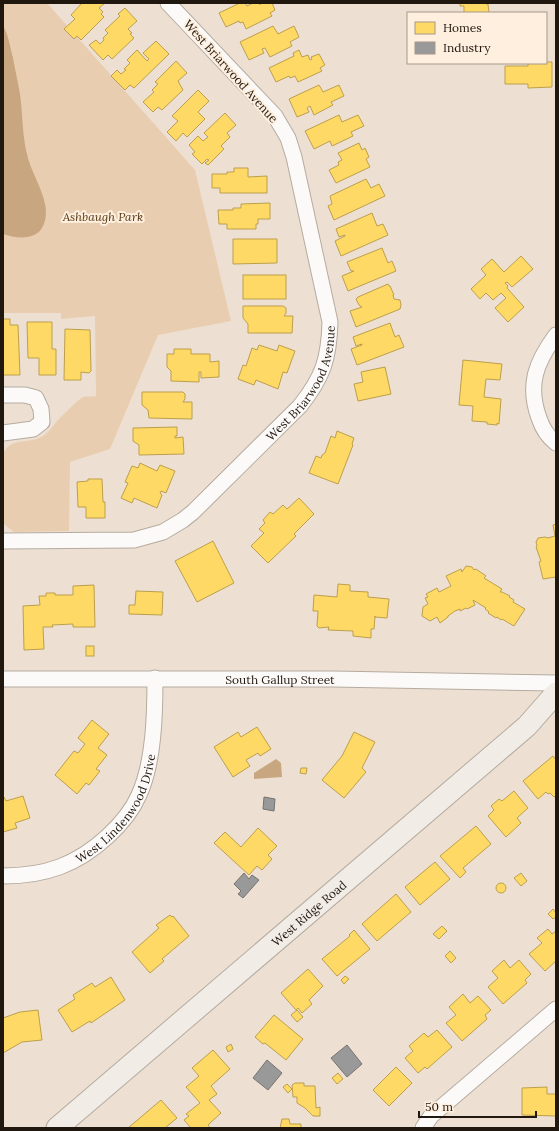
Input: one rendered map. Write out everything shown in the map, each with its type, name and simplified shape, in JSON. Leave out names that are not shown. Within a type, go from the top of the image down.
[{"type":"street","name":"West Briarwood Avenue","points":[[3,542],[134,540],[163,532],[193,512],[300,406],[313,390],[326,361],[330,322],[294,157],[288,138],[275,116],[168,3]]},
{"type":"street","points":[[556,335],[545,349],[538,363],[534,377],[533,391],[536,410],[540,422],[556,443]]},
{"type":"street","points":[[3,395],[24,395],[36,398],[41,409],[42,422],[33,428],[3,432]]},
{"type":"street","name":"West Lindenwood Drive","points":[[3,876],[17,876],[49,871],[77,859],[98,845],[119,826],[126,817],[139,795],[147,768],[153,735],[155,678]]},
{"type":"street","name":"South Gallup Street","points":[[3,679],[333,679],[556,683]]},
{"type":"street","name":"West Ridge Road","points":[[57,1128],[527,726],[556,693]]},
{"type":"street","points":[[423,1128],[431,1116],[556,1008]]},
{"type":"green space","name":"Ashbaugh Park","points":[[3,3],[47,3],[195,170],[231,321],[158,335],[110,449],[70,462],[69,531],[14,532],[3,522],[3,454],[6,448],[15,443],[38,439],[48,432],[63,414],[83,397],[96,396],[95,316],[61,319],[61,313],[3,313]]},
{"type":"shaded area","points":[[3,26],[7,33],[19,90],[26,150],[45,202],[45,220],[42,228],[39,232],[29,237],[13,237],[3,234]]},
{"type":"shaded area","points":[[276,759],[281,763],[282,777],[254,779],[254,773]]},
{"type":"building: Homes","points":[[82,3],[105,3],[99,8],[103,12],[101,14],[104,17],[81,40],[77,36],[74,39],[64,29],[75,19],[71,15]]},
{"type":"building: Homes","points":[[240,3],[245,3],[247,6],[253,3],[260,3],[260,5],[262,3],[272,3],[275,10],[270,13],[272,16],[246,29],[243,22],[240,23],[239,21],[226,27],[219,13]]},
{"type":"building: Homes","points":[[460,3],[486,3],[488,4],[489,12],[464,12],[464,6],[460,6]]},
{"type":"building: Homes","points":[[125,8],[137,21],[128,29],[134,38],[112,59],[108,55],[103,60],[89,45],[96,40],[100,44],[104,40],[103,38],[108,33],[105,30],[120,16],[118,14]]},
{"type":"building: Homes","points":[[273,26],[278,34],[294,26],[299,37],[290,42],[292,46],[270,57],[265,48],[262,49],[264,53],[249,60],[240,42]]},
{"type":"building: Homes","points":[[156,41],[169,54],[134,88],[130,85],[125,90],[111,76],[117,70],[121,74],[126,70],[124,69],[130,63],[127,60],[137,50],[147,61],[149,59],[143,53]]},
{"type":"building: Homes","points":[[299,50],[302,57],[308,55],[310,60],[312,59],[311,57],[319,54],[325,65],[320,68],[322,71],[298,82],[295,76],[290,78],[289,76],[276,82],[269,68],[294,56],[293,53]]},
{"type":"building: Homes","points":[[176,61],[187,73],[178,81],[183,90],[162,110],[158,107],[153,112],[143,102],[154,92],[152,90],[158,84],[155,82]]},
{"type":"building: Homes","points":[[547,62],[552,62],[552,87],[528,88],[528,84],[505,84],[505,66],[528,66],[528,64],[547,64]]},
{"type":"building: Homes","points":[[319,85],[323,92],[339,85],[344,96],[331,102],[333,105],[314,115],[310,106],[307,108],[309,112],[297,117],[289,99]]},
{"type":"building: Homes","points":[[198,90],[209,101],[198,112],[205,119],[187,137],[183,133],[176,141],[167,132],[178,121],[172,116]]},
{"type":"building: Homes","points":[[225,113],[236,125],[227,133],[230,137],[221,146],[224,149],[208,165],[205,163],[209,160],[207,159],[202,164],[192,154],[195,152],[189,145],[198,136],[203,141],[208,137],[204,133]]},
{"type":"building: Homes","points":[[339,115],[342,122],[358,115],[364,126],[351,132],[353,136],[332,146],[330,141],[314,149],[305,131]]},
{"type":"building: Homes","points":[[359,143],[362,150],[365,148],[369,157],[366,159],[370,167],[336,183],[329,170],[339,165],[338,162],[342,160],[338,153]]},
{"type":"building: Homes","points":[[234,168],[248,168],[248,177],[267,176],[267,193],[220,193],[220,188],[212,188],[212,174],[227,174],[227,172],[234,172]]},
{"type":"building: Homes","points":[[366,179],[371,188],[379,184],[385,196],[334,220],[328,206],[332,204],[330,196]]},
{"type":"building: Homes","points":[[270,203],[270,219],[258,219],[256,229],[227,229],[227,224],[219,224],[218,210],[233,210],[233,208],[241,208],[241,204]]},
{"type":"building: Homes","points":[[372,213],[377,226],[383,224],[388,235],[341,256],[335,241],[345,235],[339,237],[336,229]]},
{"type":"building: Homes","points":[[233,239],[277,239],[277,263],[233,264]]},
{"type":"building: Homes","points":[[382,248],[388,263],[392,261],[396,271],[348,291],[342,276],[354,271],[351,271],[347,262]]},
{"type":"building: Homes","points":[[521,256],[533,269],[512,287],[507,282],[505,283],[508,286],[507,288],[524,307],[508,322],[495,308],[506,298],[501,293],[493,300],[486,293],[480,299],[471,289],[486,275],[481,269],[492,259],[504,272]]},
{"type":"building: Homes","points":[[243,275],[286,275],[286,299],[243,299]]},
{"type":"building: Homes","points":[[388,284],[394,295],[394,299],[400,300],[400,309],[356,327],[350,311],[362,307],[356,299]]},
{"type":"building: Homes","points":[[243,306],[283,306],[286,308],[286,313],[284,316],[293,316],[292,333],[248,333],[248,324],[243,318]]},
{"type":"building: Homes","points":[[3,319],[10,319],[10,325],[18,325],[20,375],[3,375]]},
{"type":"building: Homes","points":[[27,322],[52,322],[52,349],[56,349],[56,375],[39,375],[39,358],[28,358]]},
{"type":"building: Homes","points":[[390,323],[395,337],[399,335],[404,347],[357,365],[351,349],[362,344],[356,346],[353,337]]},
{"type":"building: Homes","points":[[65,329],[90,330],[91,371],[89,373],[81,372],[81,380],[64,380]]},
{"type":"building: Homes","points":[[259,345],[277,351],[279,345],[295,351],[287,373],[283,372],[278,389],[256,380],[254,385],[238,379],[243,365],[246,366],[252,348],[257,350]]},
{"type":"building: Homes","points":[[174,349],[191,349],[191,354],[210,354],[210,362],[219,361],[219,377],[201,378],[201,372],[199,372],[199,382],[171,381],[171,371],[167,367],[167,354],[174,354]]},
{"type":"building: Homes","points":[[463,360],[502,364],[500,380],[486,379],[484,397],[501,399],[499,424],[487,424],[487,422],[472,421],[473,406],[459,405]]},
{"type":"building: Homes","points":[[385,367],[391,394],[358,401],[354,384],[363,382],[361,372]]},
{"type":"building: Homes","points":[[142,392],[183,392],[185,394],[185,399],[183,402],[192,402],[192,419],[149,418],[148,410],[142,405]]},
{"type":"building: Homes","points":[[177,427],[177,436],[175,436],[175,438],[183,437],[184,454],[139,455],[139,445],[133,441],[133,428]]},
{"type":"building: Homes","points":[[337,431],[354,438],[353,445],[338,484],[309,473],[316,456],[321,458],[325,453],[331,436],[335,438]]},
{"type":"building: Homes","points":[[140,463],[157,471],[160,465],[175,471],[166,493],[161,491],[160,493],[162,495],[157,508],[134,498],[132,503],[121,498],[128,483],[125,482],[132,466],[138,468]]},
{"type":"building: Homes","points":[[88,479],[102,479],[103,502],[105,502],[105,518],[86,518],[86,507],[78,507],[77,482],[88,481]]},
{"type":"building: Homes","points":[[299,498],[314,514],[294,534],[296,536],[268,563],[251,546],[264,533],[259,529],[265,523],[263,520],[270,512],[273,514],[283,505],[287,509]]},
{"type":"building: Homes","points":[[556,524],[556,577],[543,579],[539,562],[541,561],[536,547],[536,542],[538,538],[555,536],[553,525]]},
{"type":"building: Homes","points":[[213,541],[234,583],[197,602],[175,561]]},
{"type":"building: Homes","points":[[466,566],[472,567],[474,570],[476,569],[486,576],[484,578],[502,589],[500,592],[510,596],[509,597],[514,600],[513,602],[525,609],[514,626],[488,613],[489,612],[485,609],[486,608],[473,600],[475,605],[467,609],[455,611],[440,623],[437,617],[430,621],[422,616],[423,607],[428,604],[425,598],[428,597],[426,594],[437,588],[439,592],[451,586],[446,576],[461,569],[462,572]]},
{"type":"building: Homes","points":[[338,584],[350,585],[350,591],[368,592],[368,597],[389,599],[387,618],[375,616],[374,629],[371,629],[371,638],[353,636],[353,631],[328,630],[329,627],[319,628],[317,626],[318,611],[313,611],[314,595],[337,597]]},
{"type":"building: Homes","points":[[94,585],[95,627],[73,627],[73,624],[43,627],[44,649],[24,650],[23,606],[40,605],[39,596],[46,596],[46,593],[55,593],[55,595],[73,595],[73,586]]},
{"type":"building: Homes","points":[[136,591],[163,592],[162,615],[129,614],[129,605],[135,605]]},
{"type":"building: Homes","points":[[86,646],[94,646],[94,656],[86,656]]},
{"type":"building: Homes","points":[[92,720],[109,734],[98,748],[107,755],[96,769],[100,771],[89,785],[86,783],[77,794],[55,775],[74,751],[78,753],[85,744],[78,738]]},
{"type":"building: Homes","points":[[257,727],[271,749],[260,756],[258,753],[246,760],[250,766],[233,777],[214,747],[238,732],[241,737]]},
{"type":"building: Homes","points":[[354,732],[375,742],[362,768],[366,772],[344,798],[322,780],[342,756]]},
{"type":"building: Homes","points":[[553,756],[556,760],[556,795],[554,797],[550,793],[548,794],[546,792],[538,799],[523,781]]},
{"type":"building: Homes","points":[[301,768],[307,768],[306,774],[300,773]]},
{"type":"building: Homes","points":[[514,791],[528,808],[517,818],[521,823],[506,837],[488,816],[494,810],[491,806],[499,799],[502,801]]},
{"type":"building: Homes","points":[[23,796],[30,818],[15,823],[17,828],[3,832],[3,797],[6,801]]},
{"type":"building: Homes","points":[[476,826],[491,844],[463,868],[466,872],[460,878],[440,856]]},
{"type":"building: Homes","points":[[258,828],[277,846],[268,855],[272,859],[262,870],[257,866],[249,875],[214,843],[225,832],[241,847]]},
{"type":"building: Homes","points":[[435,862],[450,879],[420,905],[405,887]]},
{"type":"building: Homes","points":[[521,873],[527,881],[521,886],[514,878]]},
{"type":"building: Homes","points":[[499,883],[503,883],[506,888],[503,893],[499,893],[496,890],[496,886]]},
{"type":"building: Homes","points":[[396,894],[411,912],[377,941],[362,924]]},
{"type":"building: Homes","points":[[553,909],[556,913],[556,917],[553,919],[548,914]]},
{"type":"building: Homes","points":[[170,915],[172,917],[173,916],[189,936],[162,959],[164,961],[150,973],[132,952],[159,928],[156,925]]},
{"type":"building: Homes","points":[[442,926],[447,931],[439,939],[433,934]]},
{"type":"building: Homes","points":[[548,929],[552,934],[556,931],[556,961],[545,971],[529,954],[542,943],[537,938]]},
{"type":"building: Homes","points":[[354,930],[370,949],[337,976],[322,959],[350,936],[349,935]]},
{"type":"building: Homes","points":[[450,951],[456,958],[451,963],[445,956]]},
{"type":"building: Homes","points":[[504,960],[510,968],[519,960],[531,974],[525,980],[527,983],[503,1004],[488,987],[498,978],[492,971]]},
{"type":"building: Homes","points":[[308,969],[323,986],[309,1000],[312,1004],[302,1013],[298,1008],[296,1010],[281,993]]},
{"type":"building: Homes","points":[[345,976],[349,979],[344,984],[341,980]]},
{"type":"building: Homes","points":[[111,977],[125,1000],[91,1023],[90,1021],[72,1032],[58,1010],[75,999],[73,995],[92,983],[95,987]]},
{"type":"building: Homes","points":[[463,994],[470,1003],[478,996],[491,1010],[485,1015],[487,1019],[462,1041],[446,1023],[456,1015],[449,1007]]},
{"type":"building: Homes","points":[[38,1010],[42,1040],[22,1042],[3,1053],[3,1018],[20,1012]]},
{"type":"building: Homes","points":[[297,1010],[303,1017],[297,1022],[291,1015]]},
{"type":"building: Homes","points":[[274,1015],[303,1039],[286,1060],[255,1037]]},
{"type":"building: Homes","points":[[437,1030],[452,1047],[427,1069],[425,1067],[418,1073],[405,1058],[413,1051],[409,1046],[424,1033],[428,1037]]},
{"type":"building: Homes","points":[[231,1044],[233,1049],[228,1052],[226,1047]]},
{"type":"building: Homes","points":[[213,1050],[230,1069],[211,1086],[217,1094],[209,1100],[221,1113],[208,1125],[210,1128],[191,1128],[184,1120],[189,1116],[186,1114],[200,1103],[186,1087],[199,1076],[192,1068]]},
{"type":"building: Homes","points":[[396,1067],[412,1083],[389,1106],[373,1090]]},
{"type":"building: Homes","points":[[338,1073],[343,1079],[337,1084],[332,1078]]},
{"type":"building: Homes","points":[[295,1083],[304,1083],[304,1086],[315,1086],[316,1108],[320,1107],[320,1116],[313,1116],[297,1103],[297,1097],[293,1097],[292,1085]]},
{"type":"building: Homes","points":[[287,1084],[292,1089],[288,1093],[283,1087]]},
{"type":"building: Homes","points":[[547,1087],[547,1094],[556,1094],[556,1116],[522,1115],[522,1088]]},
{"type":"building: Homes","points":[[161,1100],[177,1118],[165,1128],[128,1128]]},
{"type":"building: Homes","points":[[282,1119],[289,1119],[290,1124],[301,1124],[301,1128],[280,1128]]},
{"type":"building: Industry","points":[[264,797],[275,799],[274,811],[263,809]]},
{"type":"building: Industry","points":[[244,873],[249,879],[252,875],[259,880],[243,898],[238,894],[241,891],[234,884]]},
{"type":"building: Industry","points":[[347,1045],[362,1064],[347,1077],[331,1058]]},
{"type":"building: Industry","points":[[267,1060],[282,1073],[268,1090],[253,1078]]}]
